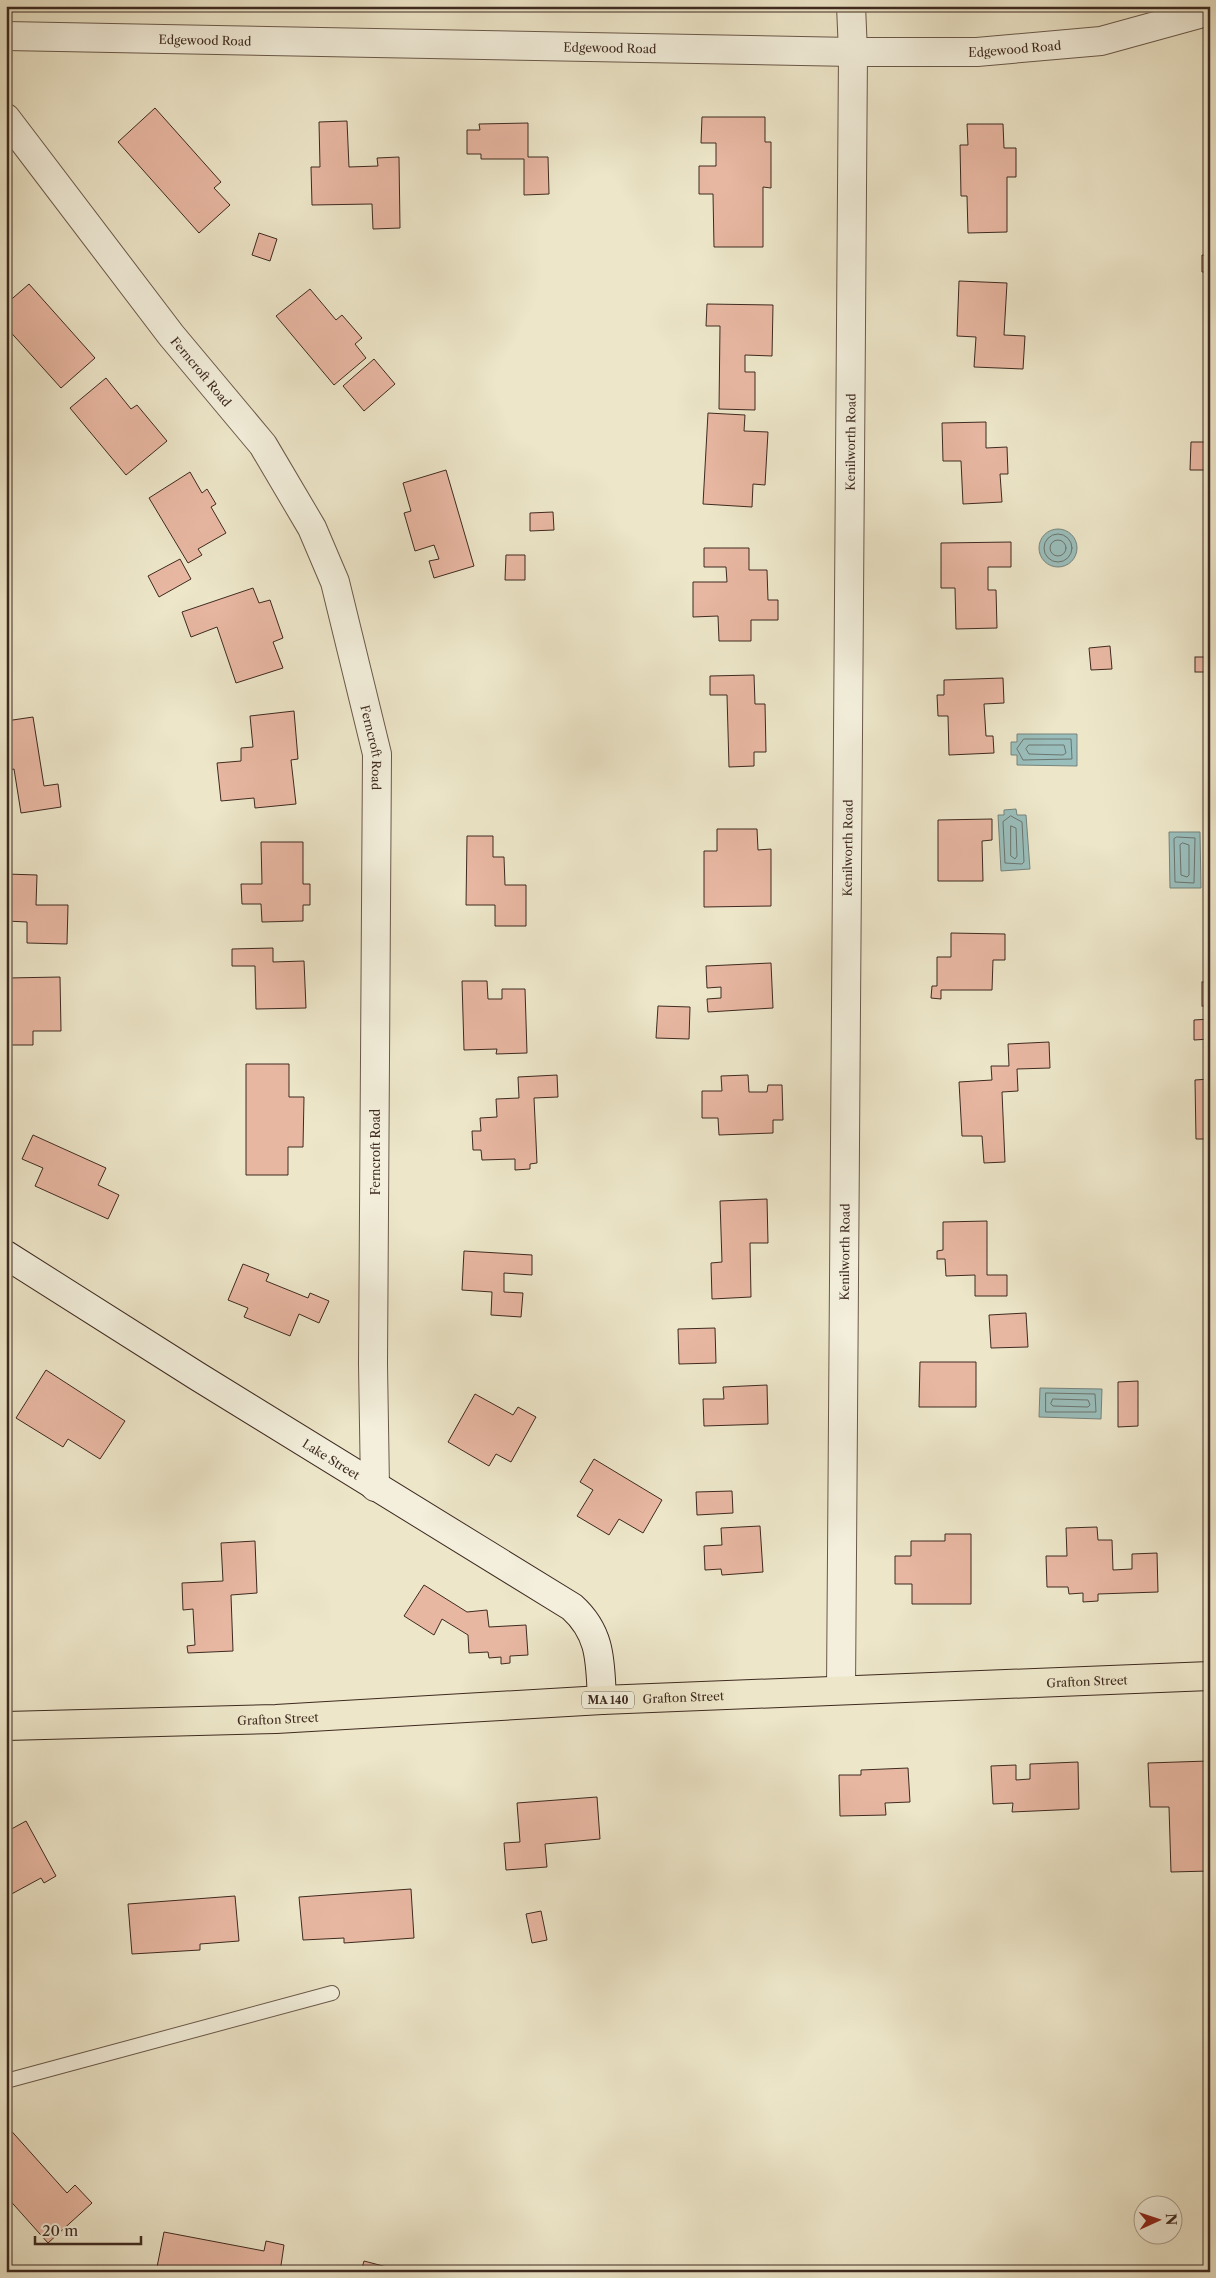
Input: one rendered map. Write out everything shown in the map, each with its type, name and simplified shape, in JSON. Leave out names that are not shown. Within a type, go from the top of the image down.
[{"type":"main road","name":"Grafton Street","points":[[6,1726],[276,1720],[602,1700],[1210,1676]]},
{"type":"street","name":"Kenilworth Road","points":[[841,1690],[851,6]]},
{"type":"street","name":"Edgewood Road","points":[[6,36],[852,52],[977,52],[1101,41],[1210,12]]},
{"type":"street","name":"Ferncroft Road","points":[[6,118],[172,335],[263,445],[312,528],[335,582],[376,754],[373,1364],[376,1487]]},
{"type":"street","name":"Lake Street","points":[[6,1255],[376,1487],[557,1596],[582,1616],[591,1628],[598,1648],[602,1700]]},
{"type":"lane","points":[[6,2081],[332,1993]]},
{"type":"water","points":[[1058,529],[1072,534],[1077,548],[1072,562],[1058,567],[1044,562],[1039,548],[1044,534]]},
{"type":"water","points":[[1017,734],[1077,734],[1077,766],[1017,765],[1017,755],[1011,755],[1011,742],[1017,742]]},
{"type":"water","points":[[1016,809],[1017,815],[1026,815],[1030,869],[1001,871],[998,815],[1004,815],[1004,810]]},
{"type":"water","points":[[1169,832],[1200,832],[1201,888],[1170,888]]},
{"type":"water","points":[[1040,1388],[1102,1389],[1101,1419],[1039,1417]]},
{"type":"building","points":[[155,108],[221,182],[214,188],[230,205],[199,233],[118,142]]},
{"type":"building","points":[[702,117],[765,117],[765,142],[771,142],[771,188],[763,187],[763,247],[714,247],[713,194],[699,194],[699,166],[716,166],[716,143],[701,143]]},
{"type":"building","points":[[347,121],[349,167],[378,166],[377,158],[399,157],[400,228],[373,229],[372,204],[312,205],[311,167],[320,167],[319,122]]},
{"type":"building","points":[[528,123],[528,157],[548,157],[549,194],[524,195],[524,159],[481,159],[481,154],[467,154],[467,130],[480,130],[479,124]]},
{"type":"building","points":[[967,124],[1003,124],[1004,148],[1016,148],[1016,177],[1007,177],[1007,232],[968,233],[967,196],[961,196],[960,145],[968,145]]},
{"type":"building","points":[[259,233],[277,239],[270,261],[252,255]]},
{"type":"building","points":[[1202,255],[1210,256],[1210,272],[1202,272]]},
{"type":"building","points":[[959,281],[1007,283],[1004,335],[1025,336],[1023,369],[974,367],[976,337],[957,336]]},
{"type":"building","points":[[29,284],[95,358],[61,388],[6,327],[6,304]]},
{"type":"building","points":[[310,289],[336,320],[342,315],[362,338],[355,344],[366,358],[334,385],[276,316]]},
{"type":"building","points":[[707,304],[773,305],[772,356],[745,355],[745,372],[755,372],[755,410],[719,409],[720,326],[706,326]]},
{"type":"building","points":[[374,359],[395,384],[364,411],[343,386]]},
{"type":"building","points":[[106,378],[131,409],[137,405],[167,441],[126,475],[70,408]]},
{"type":"building","points":[[708,413],[745,415],[744,431],[768,432],[765,485],[753,484],[752,507],[703,504]]},
{"type":"building","points":[[986,422],[986,448],[1007,447],[1008,474],[1000,474],[1002,502],[963,504],[961,461],[943,461],[942,423]]},
{"type":"building","points":[[1191,442],[1210,442],[1210,470],[1190,470]]},
{"type":"building","points":[[446,470],[474,566],[434,578],[429,561],[439,559],[434,545],[415,551],[404,513],[411,511],[403,483]]},
{"type":"building","points":[[190,472],[202,493],[207,489],[216,504],[211,507],[226,533],[198,549],[202,555],[188,563],[149,498]]},
{"type":"building","points":[[553,512],[554,530],[530,531],[530,513]]},
{"type":"building","points":[[1011,542],[1011,567],[988,567],[988,590],[996,590],[997,628],[956,629],[955,588],[941,588],[941,543]]},
{"type":"building","points":[[704,548],[749,548],[749,570],[767,570],[768,600],[778,600],[778,620],[751,620],[751,641],[719,641],[718,616],[693,617],[693,582],[727,582],[726,567],[704,567]]},
{"type":"building","points":[[506,555],[525,555],[525,580],[505,580]]},
{"type":"building","points":[[180,559],[191,579],[159,597],[148,576]]},
{"type":"building","points":[[253,588],[259,603],[270,600],[283,638],[273,642],[283,668],[236,683],[217,627],[191,637],[182,612]]},
{"type":"building","points":[[1110,646],[1112,669],[1091,670],[1089,648]]},
{"type":"building","points":[[1195,657],[1210,657],[1210,672],[1195,672]]},
{"type":"building","points":[[754,675],[755,704],[765,704],[766,752],[754,752],[754,766],[729,767],[727,695],[710,695],[710,676]]},
{"type":"building","points":[[1003,678],[1004,703],[984,704],[986,736],[993,736],[994,753],[949,755],[948,716],[938,716],[937,695],[944,695],[944,680]]},
{"type":"building","points":[[294,711],[298,759],[291,760],[296,804],[255,808],[254,798],[221,801],[217,763],[241,761],[241,748],[253,747],[250,716]]},
{"type":"building","points":[[33,717],[44,786],[58,784],[61,807],[21,813],[14,769],[6,771],[6,721]]},
{"type":"building","points":[[992,819],[992,840],[982,841],[983,881],[938,881],[938,820]]},
{"type":"building","points":[[717,829],[757,829],[758,850],[771,849],[771,906],[704,907],[704,851],[717,851]]},
{"type":"building","points":[[467,836],[493,836],[493,857],[504,857],[505,885],[526,885],[526,926],[495,926],[495,905],[466,905]]},
{"type":"building","points":[[261,842],[303,842],[303,884],[310,884],[310,905],[303,905],[303,921],[262,922],[261,904],[242,904],[241,884],[262,884]]},
{"type":"building","points":[[6,874],[37,875],[36,905],[68,905],[67,944],[27,943],[27,922],[6,921]]},
{"type":"building","points":[[951,933],[1005,934],[1005,960],[993,960],[992,990],[941,990],[941,999],[931,998],[932,986],[937,986],[937,957],[951,957]]},
{"type":"building","points":[[273,948],[273,962],[304,961],[306,1008],[256,1009],[255,966],[232,966],[232,949]]},
{"type":"building","points":[[771,963],[773,1008],[708,1012],[707,999],[721,998],[721,987],[707,988],[706,966]]},
{"type":"building","points":[[60,977],[61,1031],[33,1031],[33,1045],[6,1045],[8,978]]},
{"type":"building","points":[[462,981],[487,981],[488,999],[502,999],[502,989],[525,989],[527,1053],[496,1054],[497,1049],[464,1050]]},
{"type":"building","points":[[1202,982],[1210,982],[1210,1006],[1202,1006]]},
{"type":"building","points":[[658,1006],[690,1007],[689,1039],[656,1038]]},
{"type":"building","points":[[1210,1019],[1210,1039],[1194,1040],[1194,1020]]},
{"type":"building","points":[[1049,1042],[1050,1068],[1017,1069],[1018,1091],[1002,1092],[1005,1162],[984,1163],[982,1136],[962,1136],[959,1082],[992,1080],[991,1066],[1009,1066],[1008,1044]]},
{"type":"building","points":[[246,1064],[289,1064],[289,1097],[304,1097],[303,1147],[288,1147],[288,1175],[246,1175]]},
{"type":"building","points":[[557,1075],[558,1097],[534,1098],[537,1163],[530,1164],[530,1169],[515,1170],[515,1159],[482,1160],[481,1150],[473,1150],[472,1131],[481,1131],[480,1118],[497,1117],[496,1099],[519,1098],[518,1077]]},
{"type":"building","points":[[748,1075],[749,1092],[767,1092],[768,1085],[782,1085],[783,1120],[773,1120],[773,1133],[719,1135],[718,1118],[702,1118],[702,1091],[722,1091],[721,1076]]},
{"type":"building","points":[[1210,1079],[1210,1139],[1196,1139],[1195,1080]]},
{"type":"building","points":[[33,1135],[106,1168],[98,1185],[119,1195],[108,1219],[35,1186],[43,1168],[22,1159]]},
{"type":"building","points":[[767,1199],[768,1243],[750,1243],[751,1297],[712,1299],[711,1263],[722,1262],[720,1201]]},
{"type":"building","points":[[987,1221],[987,1275],[1007,1275],[1007,1296],[975,1296],[975,1275],[946,1276],[945,1259],[937,1259],[937,1251],[943,1250],[943,1222]]},
{"type":"building","points":[[464,1251],[532,1255],[532,1275],[504,1273],[504,1292],[523,1293],[521,1317],[491,1315],[492,1292],[462,1290]]},
{"type":"building","points":[[243,1264],[269,1274],[266,1281],[308,1298],[310,1293],[329,1301],[319,1323],[299,1314],[290,1336],[244,1317],[248,1308],[228,1300]]},
{"type":"building","points":[[1026,1313],[1028,1347],[991,1348],[989,1315]]},
{"type":"building","points":[[715,1328],[716,1363],[679,1364],[678,1329]]},
{"type":"building","points":[[920,1362],[976,1362],[976,1407],[919,1407]]},
{"type":"building","points":[[46,1370],[125,1421],[100,1459],[68,1439],[63,1447],[16,1418]]},
{"type":"building","points":[[1138,1381],[1138,1426],[1118,1427],[1118,1382]]},
{"type":"building","points":[[767,1385],[768,1424],[704,1426],[703,1399],[724,1399],[723,1387]]},
{"type":"building","points":[[475,1394],[513,1415],[518,1407],[536,1417],[511,1462],[496,1454],[489,1466],[448,1442]]},
{"type":"building","points":[[594,1459],[662,1500],[643,1533],[619,1519],[609,1535],[577,1516],[593,1490],[580,1482]]},
{"type":"building","points":[[732,1491],[733,1513],[697,1515],[696,1492]]},
{"type":"building","points":[[760,1526],[763,1572],[722,1575],[721,1569],[705,1570],[704,1546],[722,1545],[721,1528]]},
{"type":"building","points":[[1097,1527],[1098,1540],[1112,1540],[1113,1570],[1132,1569],[1132,1554],[1157,1553],[1158,1592],[1098,1594],[1098,1601],[1083,1602],[1083,1593],[1069,1594],[1068,1587],[1047,1587],[1046,1556],[1067,1556],[1066,1528]]},
{"type":"building","points":[[945,1534],[971,1534],[971,1604],[912,1604],[912,1584],[895,1584],[895,1556],[911,1556],[911,1541],[945,1541]]},
{"type":"building","points":[[255,1541],[257,1593],[231,1595],[233,1651],[188,1653],[187,1646],[195,1645],[193,1609],[183,1610],[182,1583],[223,1581],[221,1543]]},
{"type":"building","points":[[424,1585],[467,1612],[487,1610],[489,1627],[526,1625],[528,1655],[510,1656],[510,1663],[501,1664],[501,1657],[489,1658],[488,1652],[469,1653],[468,1635],[442,1619],[434,1635],[404,1616]]},
{"type":"building","points":[[1208,1761],[1210,1871],[1171,1872],[1169,1807],[1150,1807],[1148,1763]]},
{"type":"building","points":[[1078,1762],[1079,1809],[1012,1812],[1013,1803],[993,1804],[991,1766],[1016,1765],[1016,1780],[1030,1779],[1030,1764]]},
{"type":"building","points":[[908,1768],[910,1802],[885,1803],[886,1815],[840,1816],[839,1775],[861,1775],[861,1770]]},
{"type":"building","points":[[597,1797],[600,1839],[545,1844],[547,1867],[506,1870],[504,1843],[520,1842],[517,1803]]},
{"type":"building","points":[[26,1821],[56,1876],[44,1883],[41,1878],[6,1897],[6,1832]]},
{"type":"building","points":[[411,1889],[414,1938],[344,1943],[344,1938],[303,1940],[299,1897]]},
{"type":"building","points":[[235,1896],[239,1941],[200,1944],[200,1950],[132,1954],[128,1904]]},
{"type":"building","points":[[541,1911],[547,1940],[532,1943],[526,1914]]},
{"type":"building","points":[[6,2125],[67,2193],[75,2185],[92,2203],[48,2243],[6,2196],[6,2187],[9,2184],[6,2181]]},
{"type":"building","points":[[164,2232],[264,2251],[266,2241],[284,2245],[280,2272],[156,2272]]},
{"type":"building","points":[[364,2261],[406,2272],[361,2272]]}]
